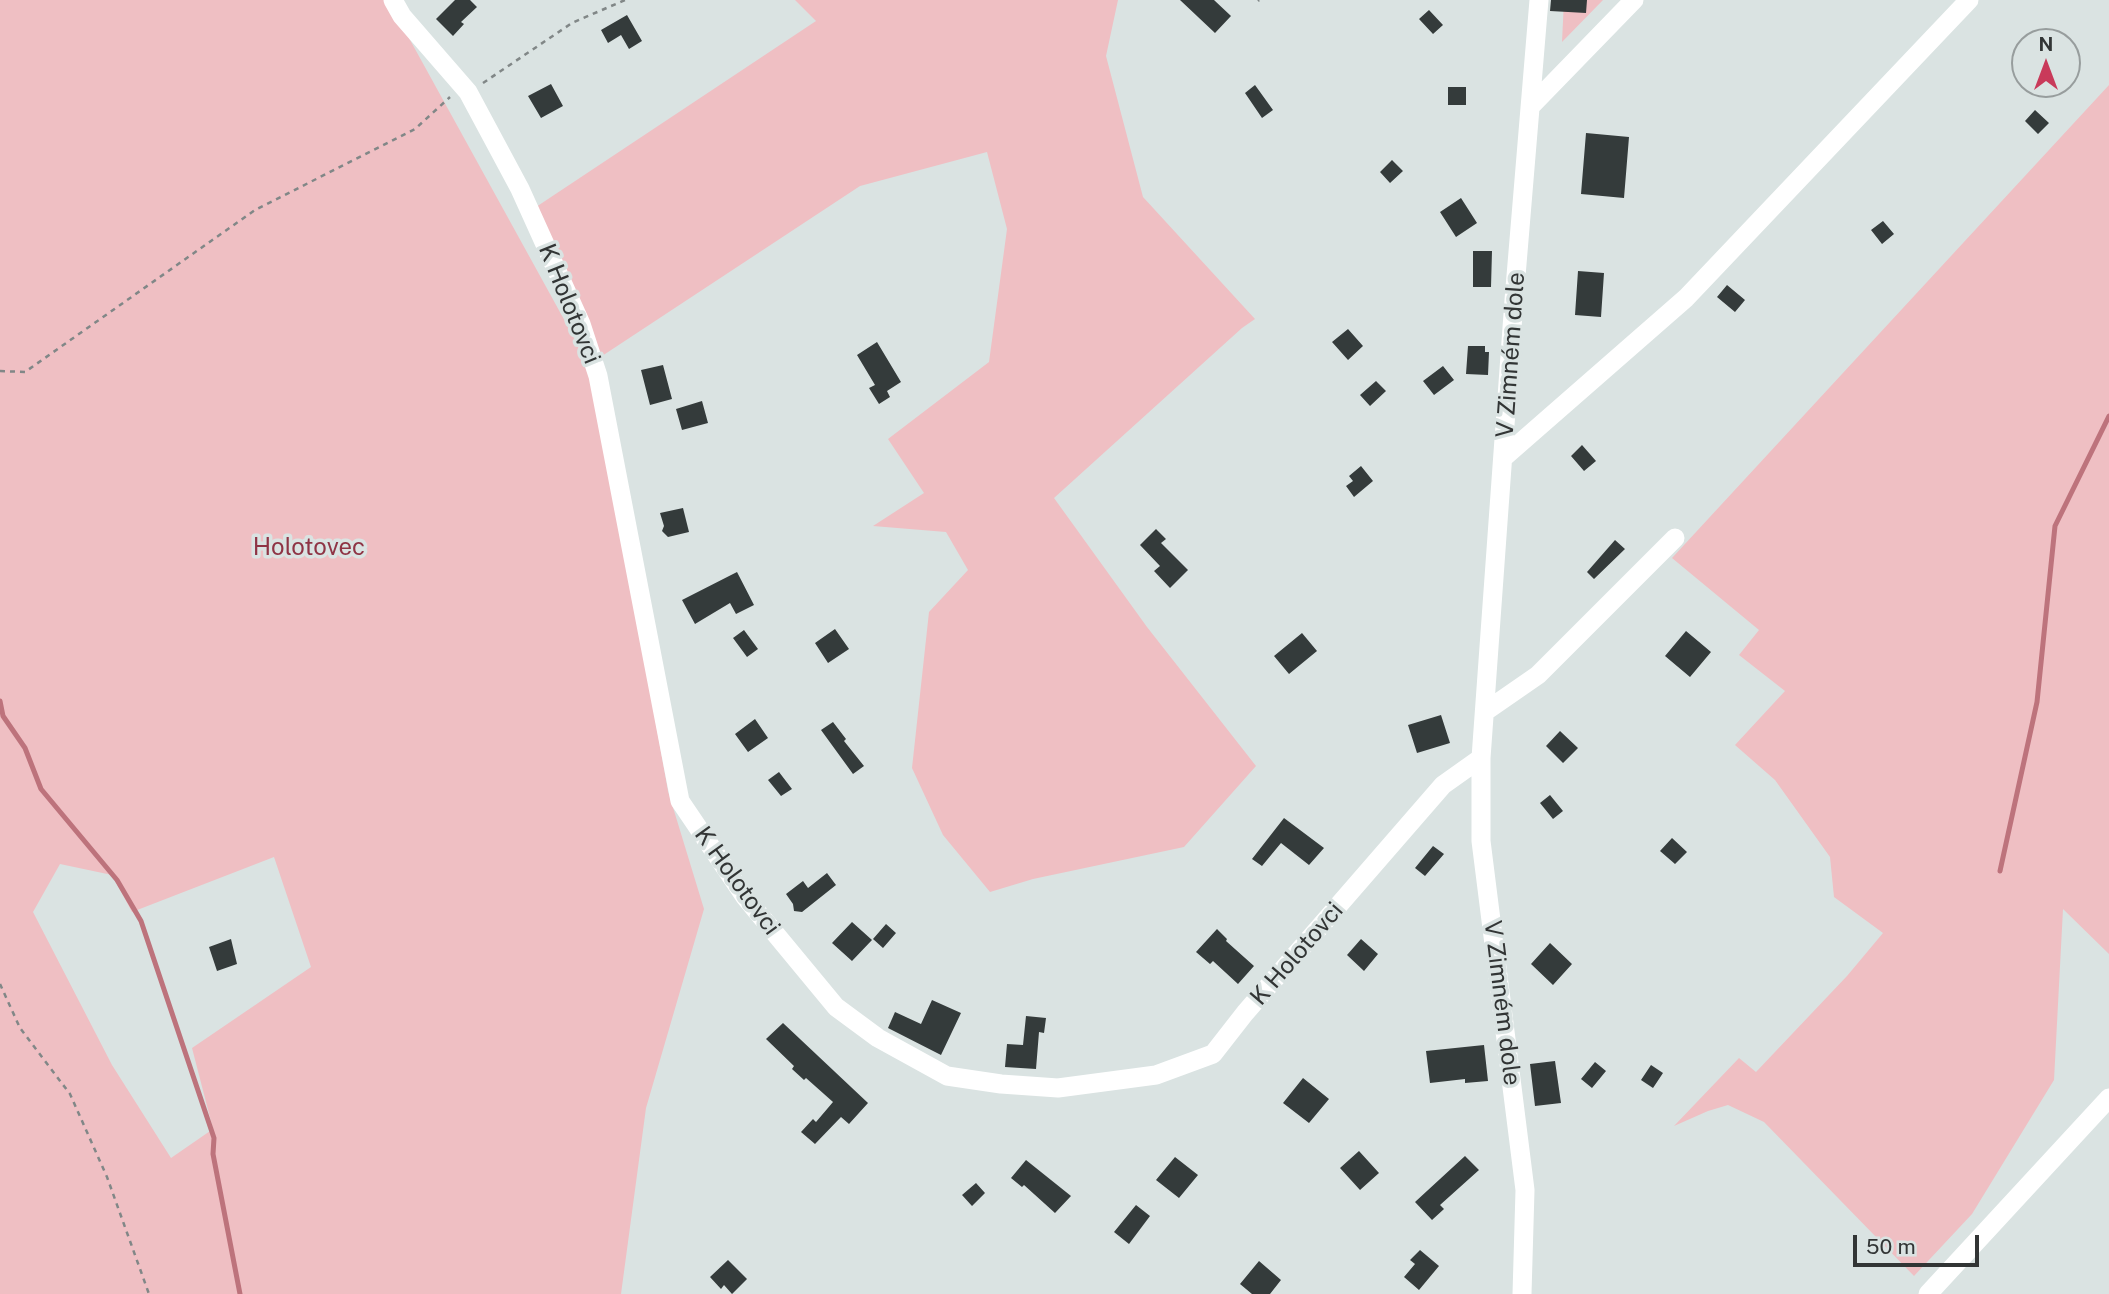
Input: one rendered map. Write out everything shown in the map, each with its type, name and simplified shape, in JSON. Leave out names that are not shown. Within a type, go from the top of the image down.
[{"type":"street","name":"K Holotovci","points":[[393,0],[402,16],[465,89],[520,189],[582,324],[598,376],[680,801],[745,897],[836,1007],[878,1038],[947,1076],[1001,1084],[1058,1088],[1156,1075],[1213,1054],[1443,785],[1481,758]]},
{"type":"street","name":"V Zimném dole","points":[[1522,1294],[1525,1191],[1481,841],[1481,758],[1539,0]]},
{"type":"street","points":[[1532,105],[1634,0]]},
{"type":"street","points":[[1503,458],[1685,298],[1969,0]]},
{"type":"street","points":[[1486,711],[1538,675],[1675,538]]},
{"type":"street","points":[[1928,1294],[2109,1098]]},
{"type":"path","points":[[0,371],[25,372],[255,210],[415,129],[465,89],[572,23],[625,0]]},
{"type":"path","points":[[0,984],[20,1028],[70,1094],[107,1177],[149,1294]]},
{"type":"green space","name":"Holotovec","points":[[0,0],[388,0],[593,372],[668,791],[704,909],[646,1108],[621,1294],[0,1294]],"holes":[[[274,857],[311,967],[192,1048],[213,1129],[171,1158],[112,1065],[33,912],[60,864],[112,875],[132,912]]]},
{"type":"green space","points":[[795,0],[1118,0],[1106,56],[1143,197],[1255,319],[1054,498],[1147,627],[1256,766],[1184,847],[1033,879],[990,892],[943,835],[912,768],[929,612],[968,570],[946,532],[873,526],[924,493],[888,439],[989,362],[1007,229],[987,152],[860,186],[602,356],[533,209],[816,21]]},
{"type":"green space","points":[[1564,0],[1603,0],[1562,42]]},
{"type":"green space","points":[[2109,85],[2109,954],[2063,909],[2054,1080],[1972,1214],[1914,1276],[1764,1122],[1728,1105],[1674,1126],[1739,1058],[1756,1072],[1847,976],[1883,933],[1834,897],[1830,857],[1775,780],[1735,745],[1785,691],[1739,655],[1759,630],[1672,558]]},
{"type":"building","points":[[455,0],[470,0],[477,7],[461,22],[464,24],[453,36],[436,19]]},
{"type":"building","points":[[1180,0],[1214,0],[1231,16],[1215,33]]},
{"type":"building","points":[[1551,0],[1587,0],[1586,13],[1550,11]]},
{"type":"building","points":[[1429,10],[1443,25],[1433,34],[1419,19]]},
{"type":"building","points":[[627,15],[642,41],[629,49],[621,35],[608,43],[601,30]]},
{"type":"building","points":[[551,84],[563,106],[541,118],[528,96]]},
{"type":"building","points":[[1255,85],[1273,110],[1262,118],[1245,93]]},
{"type":"building","points":[[1448,87],[1466,87],[1466,105],[1448,105]]},
{"type":"building","points":[[2035,110],[2049,123],[2038,134],[2025,121]]},
{"type":"building","points":[[1586,133],[1629,137],[1624,198],[1581,194]]},
{"type":"building","points":[[1392,160],[1403,171],[1390,183],[1380,172]]},
{"type":"building","points":[[1461,198],[1477,223],[1456,237],[1440,212]]},
{"type":"building","points":[[1883,221],[1894,234],[1882,244],[1871,230]]},
{"type":"building","points":[[1473,251],[1492,251],[1491,287],[1473,287]]},
{"type":"building","points":[[1578,271],[1604,273],[1601,317],[1575,315]]},
{"type":"building","points":[[1727,285],[1745,300],[1735,312],[1717,297]]},
{"type":"building","points":[[1348,329],[1363,346],[1348,360],[1332,342]]},
{"type":"building","points":[[877,342],[901,382],[887,391],[890,397],[879,404],[869,388],[875,385],[857,355]]},
{"type":"building","points":[[1468,346],[1485,346],[1485,352],[1489,352],[1488,375],[1466,374]]},
{"type":"building","points":[[663,365],[672,399],[650,405],[641,370]]},
{"type":"building","points":[[1443,366],[1454,380],[1434,395],[1423,381]]},
{"type":"building","points":[[1376,381],[1386,391],[1370,406],[1360,395]]},
{"type":"building","points":[[702,401],[708,423],[682,430],[676,409]]},
{"type":"building","points":[[1582,445],[1596,461],[1584,471],[1571,456]]},
{"type":"building","points":[[1361,466],[1373,481],[1354,497],[1346,486],[1353,481],[1349,476]]},
{"type":"building","points":[[683,508],[689,532],[668,537],[662,531],[664,526],[660,513]]},
{"type":"building","points":[[1156,529],[1166,539],[1161,543],[1188,570],[1170,588],[1154,571],[1160,566],[1140,545]]},
{"type":"building","points":[[1615,540],[1625,549],[1594,579],[1587,572]]},
{"type":"building","points":[[737,572],[754,605],[736,614],[730,603],[695,624],[682,600]]},
{"type":"building","points":[[835,629],[849,649],[828,663],[815,643]]},
{"type":"building","points":[[744,630],[758,649],[747,657],[733,638]]},
{"type":"building","points":[[1686,631],[1711,652],[1690,677],[1665,656]]},
{"type":"building","points":[[1302,633],[1317,651],[1289,674],[1274,656]]},
{"type":"building","points":[[1441,715],[1450,743],[1417,753],[1408,725]]},
{"type":"building","points":[[755,719],[768,738],[748,752],[735,734]]},
{"type":"building","points":[[833,722],[864,766],[853,774],[821,730]]},
{"type":"building","points":[[1560,731],[1578,748],[1563,763],[1546,746]]},
{"type":"building","points":[[779,772],[792,789],[781,796],[768,780]]},
{"type":"building","points":[[1550,795],[1563,811],[1553,819],[1540,803]]},
{"type":"building","points":[[1284,818],[1324,848],[1309,865],[1281,843],[1262,866],[1252,859]]},
{"type":"building","points":[[1672,838],[1687,852],[1675,864],[1660,851]]},
{"type":"building","points":[[1433,846],[1444,854],[1425,876],[1415,868]]},
{"type":"building","points":[[827,873],[836,885],[802,912],[794,911],[786,894],[803,881],[808,888]]},
{"type":"building","points":[[852,922],[872,940],[852,961],[832,943]]},
{"type":"building","points":[[886,924],[896,933],[883,948],[873,939]]},
{"type":"building","points":[[1217,929],[1226,941],[1254,966],[1238,984],[1213,961],[1210,964],[1196,952]]},
{"type":"building","points":[[231,939],[237,964],[217,971],[209,947]]},
{"type":"building","points":[[1361,939],[1378,954],[1364,971],[1347,955]]},
{"type":"building","points":[[1550,943],[1572,964],[1553,985],[1531,964]]},
{"type":"building","points":[[932,1000],[961,1013],[941,1055],[888,1028],[895,1012],[921,1024]]},
{"type":"building","points":[[1026,1016],[1046,1018],[1044,1033],[1039,1032],[1036,1069],[1005,1067],[1007,1044],[1023,1045]]},
{"type":"building","points":[[783,1023],[868,1103],[849,1124],[841,1117],[815,1144],[801,1132],[813,1119],[816,1122],[833,1102],[792,1069],[794,1066],[766,1039]]},
{"type":"building","points":[[1484,1045],[1488,1081],[1465,1083],[1465,1079],[1430,1083],[1426,1051]]},
{"type":"building","points":[[1555,1061],[1561,1103],[1535,1106],[1530,1064]]},
{"type":"building","points":[[1595,1062],[1606,1071],[1592,1088],[1581,1079]]},
{"type":"building","points":[[1651,1065],[1663,1073],[1653,1088],[1641,1080]]},
{"type":"building","points":[[1303,1078],[1329,1099],[1309,1123],[1283,1103]]},
{"type":"building","points":[[1359,1151],[1379,1173],[1360,1190],[1340,1168]]},
{"type":"building","points":[[1465,1156],[1479,1170],[1440,1205],[1444,1209],[1432,1220],[1415,1202]]},
{"type":"building","points":[[1175,1157],[1198,1175],[1179,1198],[1156,1180]]},
{"type":"building","points":[[1026,1160],[1071,1196],[1055,1213],[1024,1185],[1022,1187],[1011,1178]]},
{"type":"building","points":[[976,1183],[985,1193],[972,1206],[962,1195]]},
{"type":"building","points":[[1136,1205],[1150,1216],[1129,1244],[1114,1232]]},
{"type":"building","points":[[1420,1250],[1439,1266],[1419,1290],[1404,1277],[1415,1264],[1410,1260]]},
{"type":"building","points":[[728,1260],[747,1279],[732,1294],[724,1285],[721,1289],[710,1277]]},
{"type":"building","points":[[1259,1261],[1281,1280],[1270,1294],[1252,1294],[1240,1284]]},
{"type":"waterway","points":[[2000,871],[2037,702],[2055,526],[2109,416]]},
{"type":"waterway","points":[[0,701],[3,716],[25,748],[41,789],[117,880],[141,921],[214,1138],[213,1154],[240,1294]]}]
